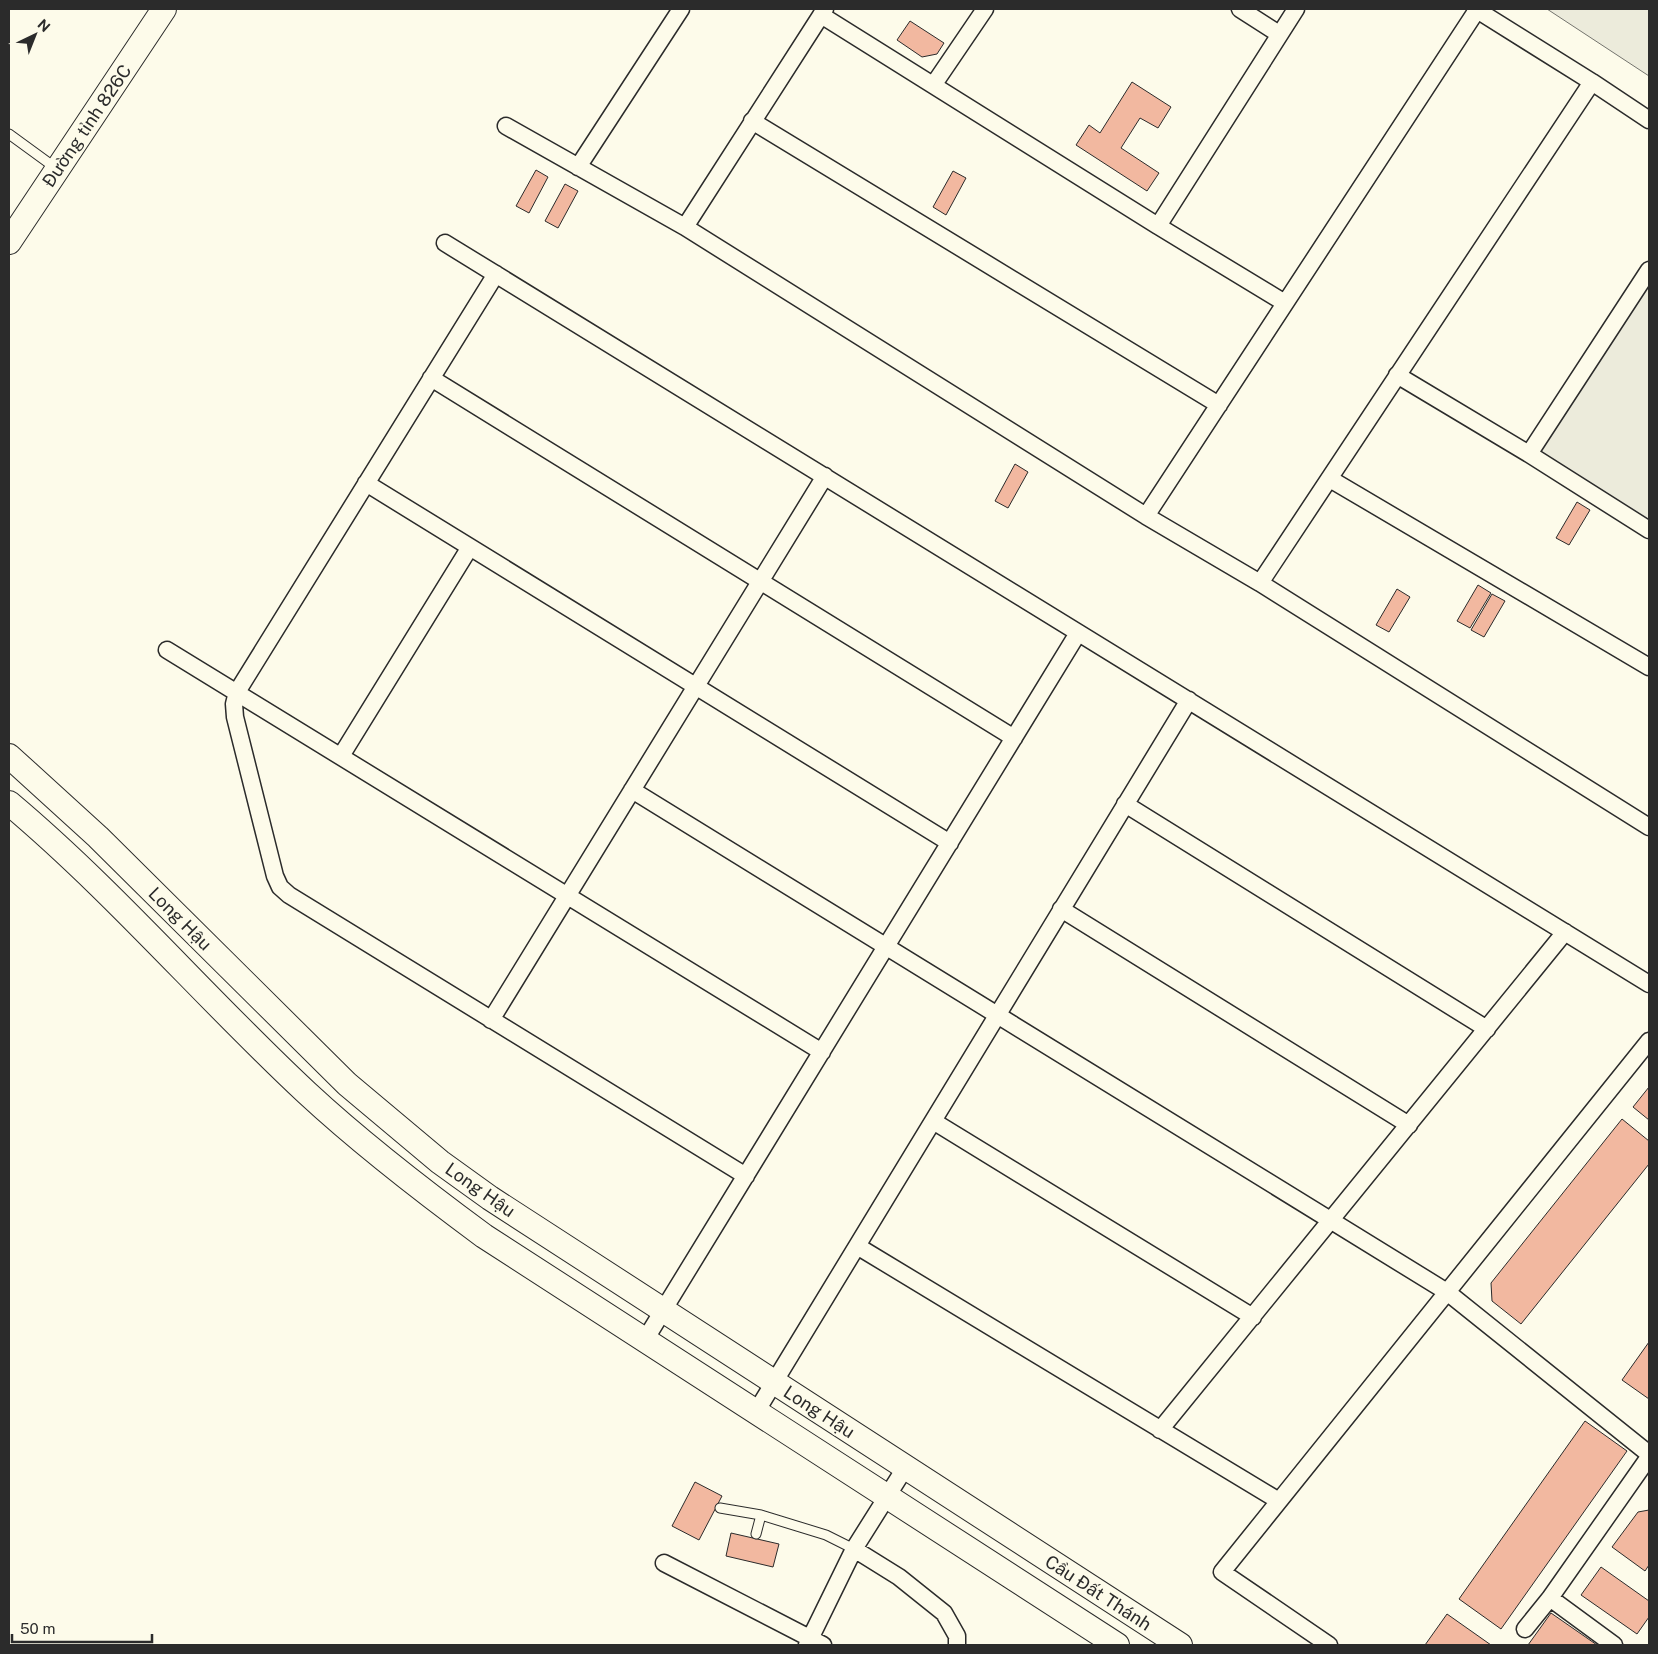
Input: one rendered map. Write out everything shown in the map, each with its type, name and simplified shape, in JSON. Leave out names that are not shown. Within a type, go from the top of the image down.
[{"type":"main road","name":"Đường tỉnh 826C","points":[[9,242],[164,9]]},
{"type":"main road","name":"Long Hậu","points":[[9,756],[98,837],[347,1084],[440,1162],[490,1198],[1017,1540]]},
{"type":"main road","name":"Long Hậu","points":[[9,803],[65,853],[307,1093],[349,1131],[438,1202],[484,1236],[999,1570]]},
{"type":"main road","name":"Cầu Đất Thánh","points":[[1017,1540],[1180,1645]]},
{"type":"main road","name":"Cầu Đất Thánh","points":[[999,1570],[1117,1645]]},
{"type":"street","points":[[578,167],[681,9]]},
{"type":"street","points":[[934,84],[986,9]]},
{"type":"street","points":[[1240,9],[1279,34]]},
{"type":"street","points":[[1158,226],[1296,9]]},
{"type":"street","points":[[1146,516],[1286,304],[1476,9],[1649,120]]},
{"type":"street","points":[[685,227],[823,12],[1158,226],[1286,304]]},
{"type":"street","points":[[1260,583],[1592,82]]},
{"type":"street","points":[[752,121],[1218,405]]},
{"type":"street","points":[[506,126],[685,227],[1146,516],[1260,583],[1649,827]]},
{"type":"street","points":[[445,243],[1649,984]]},
{"type":"street","points":[[496,274],[237,692],[234,704],[234,717],[275,876],[280,887],[289,895],[746,1176]]},
{"type":"street","points":[[1529,454],[1648,275]]},
{"type":"street","points":[[1397,375],[1529,454],[1649,530]]},
{"type":"street","points":[[431,378],[1014,738]]},
{"type":"street","points":[[492,1020],[824,476]]},
{"type":"street","points":[[1330,479],[1649,667]]},
{"type":"street","points":[[366,483],[950,843]]},
{"type":"street","points":[[341,756],[470,547]]},
{"type":"street","points":[[646,1340],[1078,632]]},
{"type":"street","points":[[167,650],[822,1052]]},
{"type":"street","points":[[756,1412],[1189,700]]},
{"type":"street","points":[[632,790],[1447,1292],[1649,1455],[1550,1598],[1525,1629]]},
{"type":"street","points":[[1126,804],[1487,1028]]},
{"type":"street","points":[[1061,909],[1409,1125]]},
{"type":"street","points":[[1160,1430],[1565,932]]},
{"type":"street","points":[[1329,1645],[1222,1572],[1649,1041]]},
{"type":"street","points":[[933,1121],[1252,1317]]},
{"type":"street","points":[[857,1246],[1279,1502]]},
{"type":"street","points":[[664,1564],[813,1643],[854,1549],[905,1468]]},
{"type":"street","points":[[854,1549],[899,1577],[944,1613],[957,1636],[957,1645]]},
{"type":"street","points":[[1550,1598],[1614,1645]]},
{"type":"lane","points":[[9,134],[57,170]]},
{"type":"lane","points":[[720,1508],[761,1515],[826,1535],[854,1549]]},
{"type":"lane","points":[[756,1534],[761,1515]]},
{"type":"shaded area","points":[[1547,9],[1649,9],[1649,76]]},
{"type":"shaded area","points":[[1649,278],[1649,530],[1529,454]]},
{"type":"building","points":[[910,21],[944,43],[937,54],[922,57],[897,40]]},
{"type":"building","points":[[1132,82],[1171,107],[1158,128],[1140,118],[1121,148],[1159,173],[1147,191],[1076,145],[1089,125],[1100,133]]},
{"type":"building","points":[[536,170],[548,177],[529,213],[516,206]]},
{"type":"building","points":[[953,171],[966,178],[946,215],[933,207]]},
{"type":"building","points":[[565,184],[578,191],[558,228],[545,221]]},
{"type":"building","points":[[1015,464],[1028,472],[1008,508],[995,501]]},
{"type":"building","points":[[1577,502],[1590,510],[1569,545],[1556,538]]},
{"type":"building","points":[[1478,585],[1491,593],[1470,628],[1457,621]]},
{"type":"building","points":[[1397,589],[1410,597],[1389,632],[1376,625]]},
{"type":"building","points":[[1492,594],[1505,601],[1484,637],[1471,630]]},
{"type":"building","points":[[1649,1087],[1649,1120],[1633,1107]]},
{"type":"building","points":[[1622,1119],[1649,1141],[1649,1164],[1521,1324],[1492,1301],[1491,1283]]},
{"type":"building","points":[[1649,1342],[1649,1399],[1622,1380]]},
{"type":"building","points":[[1585,1421],[1627,1451],[1501,1629],[1459,1599]]},
{"type":"building","points":[[695,1482],[722,1496],[699,1540],[672,1526]]},
{"type":"building","points":[[1649,1510],[1649,1565],[1645,1571],[1612,1547],[1638,1512]]},
{"type":"building","points":[[731,1533],[779,1544],[773,1567],[726,1556]]},
{"type":"building","points":[[1601,1567],[1649,1601],[1649,1617],[1637,1634],[1581,1595]]},
{"type":"building","points":[[1551,1613],[1597,1645],[1528,1645]]},
{"type":"building","points":[[1447,1614],[1491,1645],[1425,1645]]}]
